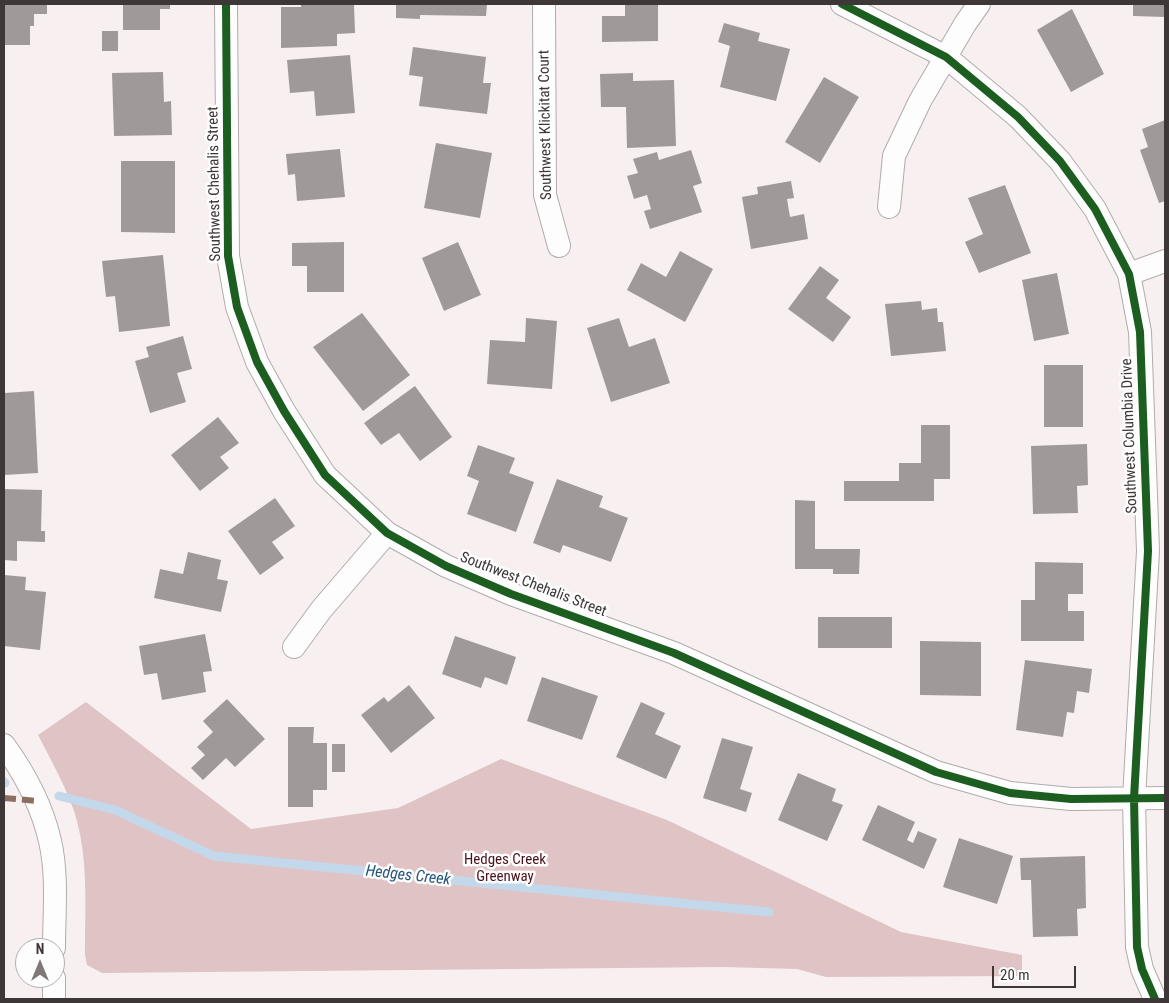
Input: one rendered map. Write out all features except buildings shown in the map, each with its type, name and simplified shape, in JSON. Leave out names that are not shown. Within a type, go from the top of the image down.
[{"type":"street","name":"Southwest Chehalis Street","points":[[226,4],[228,256],[237,307],[257,362],[284,411],[325,475],[387,533],[446,566],[510,594],[674,653],[936,772],[1010,793],[1071,799],[1165,798]]},
{"type":"street","name":"Southwest Klickitat Court","points":[[544,4],[545,195],[559,246]]},
{"type":"street","name":"Southwest Columbia Drive","points":[[842,4],[946,57],[1018,117],[1060,161],[1095,209],[1129,274],[1140,332],[1157,551],[1134,798],[1137,947],[1142,969],[1155,999]]},
{"type":"street","points":[[889,207],[894,156],[920,100],[979,4]]},
{"type":"street","points":[[1129,274],[1165,261]]},
{"type":"street","points":[[294,647],[321,610],[387,533]]},
{"type":"street","points":[[4,745],[21,768],[38,802],[51,841],[54,878],[54,938]]},
{"type":"green space","name":"Hedges Creek Greenway","points":[[86,702],[251,829],[398,808],[501,759],[667,820],[901,932],[1022,955],[1022,976],[826,977],[797,969],[723,967],[102,973],[87,965],[85,955],[85,883],[79,828],[66,792],[38,735]]},
{"type":"waterway","name":"Hedges Creek","points":[[59,796],[115,810],[214,856],[769,912]]},
{"type":"marked path","points":[[4,798],[38,801]]},
{"type":"cycle path","points":[[226,4],[228,256],[237,307],[257,362],[284,411],[325,475],[387,533],[446,566],[511,594],[674,653],[936,772],[1010,793],[1071,799],[1165,798]]},
{"type":"cycle path","points":[[842,4],[946,57],[1018,117],[1060,161],[1095,209],[1129,274],[1140,332],[1148,551],[1134,798],[1137,947],[1142,969],[1155,999]]}]
